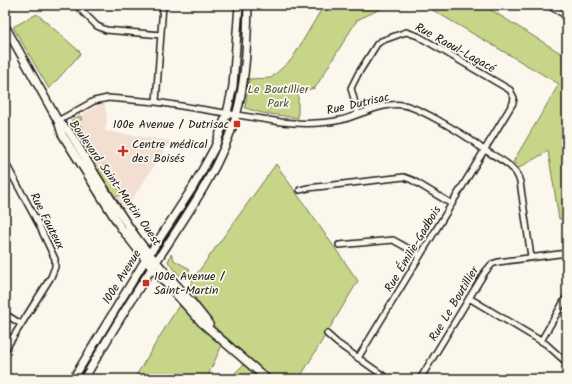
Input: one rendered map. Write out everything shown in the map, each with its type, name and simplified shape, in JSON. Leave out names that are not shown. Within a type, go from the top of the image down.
[{"type":"street","points":[[77,5],[97,26],[106,30],[161,34]]},
{"type":"street","points":[[156,102],[163,5]]},
{"type":"street","name":"100e Avenue","points":[[73,379],[145,260],[205,166],[217,141],[227,113],[234,80],[239,5]]},
{"type":"street","name":"100e Avenue","points":[[84,379],[213,171],[223,151],[236,114],[242,89],[248,5]]},
{"type":"street","points":[[263,5],[279,5]]},
{"type":"street","points":[[548,5],[567,16]]},
{"type":"street","name":"Boulevard Saint-Martin Ouest","points":[[5,26],[58,121],[62,134],[121,228],[145,260],[197,317],[267,379]]},
{"type":"street","name":"Rue Raoul-Lagacé","points":[[358,114],[351,88],[358,74],[378,44],[402,32],[409,32],[510,90],[513,94],[513,102],[485,149]]},
{"type":"street","name":"Rue Dutrisac","points":[[58,121],[102,98],[156,102],[281,122],[312,123],[342,120],[388,105],[408,106],[434,118],[514,168],[519,177],[531,257]]},
{"type":"street","name":"Boulevard Saint-Martin Ouest","points":[[58,121],[68,130],[121,214],[150,253],[189,298],[215,332]]},
{"type":"street","name":"Rue Émilie-Gadbois","points":[[358,358],[485,149]]},
{"type":"street","name":"Rue Fauteux","points":[[5,162],[38,223],[55,262],[54,271],[51,277],[5,350]]},
{"type":"street","points":[[300,190],[404,177],[412,180],[452,204]]},
{"type":"street","points":[[339,245],[393,240],[420,255]]},
{"type":"street","name":"Rue Le Boutillier","points":[[420,379],[486,270],[492,264],[531,257],[567,253]]},
{"type":"street","points":[[541,341],[567,296]]},
{"type":"street","points":[[469,298],[541,341],[567,363]]},
{"type":"street","points":[[5,314],[21,324]]},
{"type":"street","points":[[327,334],[388,379]]},
{"type":"shaded area","points":[[105,104],[107,120],[105,131],[170,141],[124,212],[70,125],[72,120],[99,105]]},
{"type":"green space","name":"Le Boutillier Park","points":[[324,5],[389,5],[357,20],[315,88],[298,92],[298,118],[262,113],[245,108],[249,79],[271,78],[292,59]]},
{"type":"green space","points":[[424,5],[483,5],[567,57],[567,218],[559,219],[548,151],[519,168],[513,162],[559,84]]},
{"type":"green space","points":[[37,14],[81,53],[49,89],[13,27]]},
{"type":"green space","points":[[80,116],[82,119],[78,122],[89,139],[88,147],[92,148],[99,159],[94,164],[70,125],[72,120]]},
{"type":"green space","points":[[105,164],[108,165],[105,168],[122,194],[115,197],[98,170]]},
{"type":"green space","points":[[276,164],[358,281],[299,379],[273,379],[219,331],[210,321],[189,288],[193,279]]},
{"type":"green space","points":[[171,254],[175,261],[190,269],[183,279],[168,262]]},
{"type":"green space","points":[[179,305],[222,345],[209,373],[211,379],[134,379]]},
{"type":"green space","points":[[244,364],[260,379],[232,379],[235,373]]},
{"type":"place","name":"100e Avenue / Dutrisac","points":[[237,124]]},
{"type":"place","name":"Centre médical des Boisés","points":[[123,151]]},
{"type":"place","name":"100e Avenue / Saint-Martin","points":[[146,283]]}]
